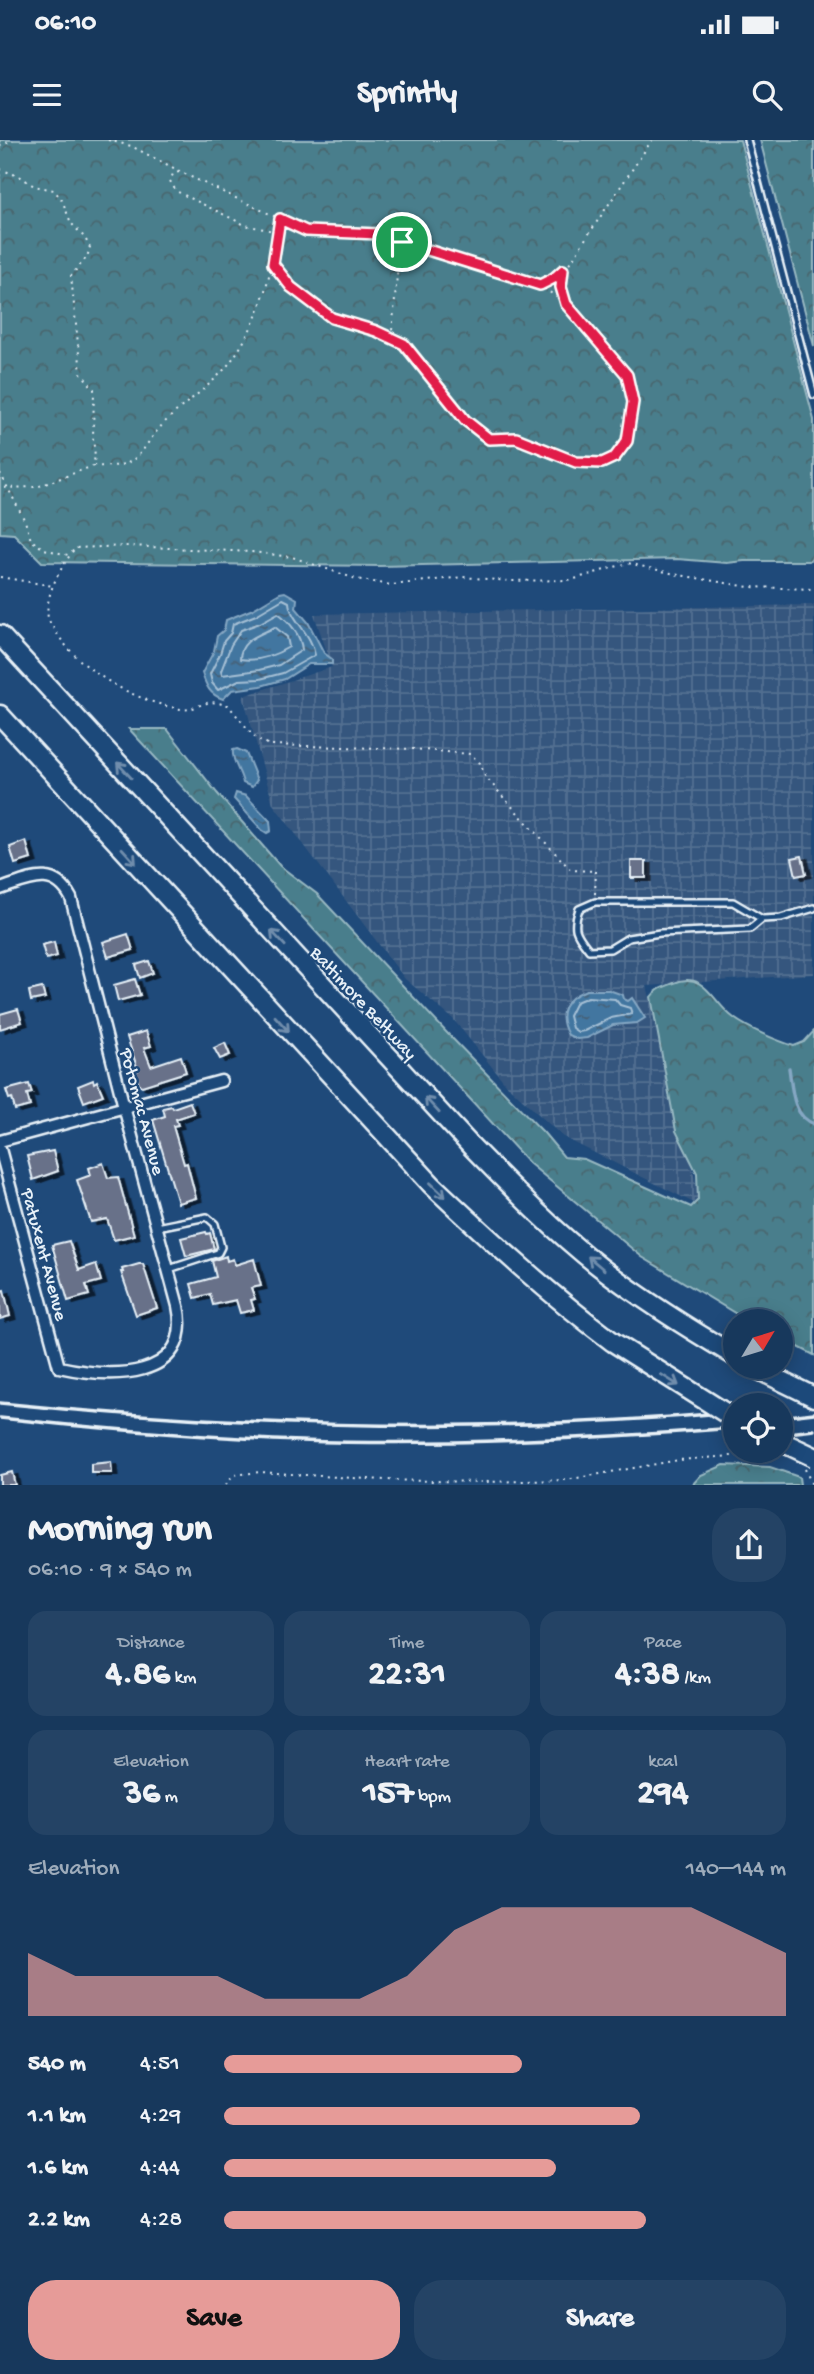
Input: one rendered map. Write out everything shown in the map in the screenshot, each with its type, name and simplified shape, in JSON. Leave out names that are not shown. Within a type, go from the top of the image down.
[{"type":"highway","name":"Baltimore Beltway","points":[[0,635],[471,1146],[598,1266],[650,1304],[723,1349]]},
{"type":"highway","points":[[0,715],[432,1185],[563,1304],[613,1342],[723,1411]]},
{"type":"highway","points":[[778,1379],[814,1397]]},
{"type":"highway","points":[[793,1455],[809,1462]]},
{"type":"street","name":"Potomac Avenue","points":[[0,889],[43,878],[57,880],[71,898],[182,1324],[176,1347]]},
{"type":"street","points":[[0,1141],[221,1081]]},
{"type":"street","name":"Patuxent Avenue","points":[[0,1149],[59,1367],[91,1373],[132,1372],[158,1363],[176,1347]]},
{"type":"lane","points":[[747,140],[814,395]]},
{"type":"lane","points":[[762,919],[750,929],[660,933],[628,938],[610,950],[589,950],[576,933],[574,923],[579,909],[594,902],[733,902],[762,919],[781,918],[814,908]]},
{"type":"lane","points":[[158,1227],[206,1217],[215,1224],[222,1247],[218,1253],[169,1269]]},
{"type":"path","points":[[0,146],[12,140]]},
{"type":"path","points":[[108,140],[131,146],[306,231],[379,234],[540,285],[566,304],[627,375],[633,402],[627,441],[615,457],[602,463],[576,462],[516,438],[489,439],[465,420],[404,344],[376,331],[332,318],[291,287],[273,264]]},
{"type":"path","points":[[540,285],[554,278],[573,261],[652,140]]},
{"type":"path","points":[[0,169],[34,186],[54,190],[71,223],[90,248],[88,257],[71,275],[81,373],[94,389],[93,466]]},
{"type":"path","points":[[180,172],[173,174],[170,181],[176,191],[245,225],[278,232]]},
{"type":"path","points":[[0,488],[37,487],[93,466],[113,467],[135,460],[165,422],[201,392],[228,364],[264,302],[280,219]]},
{"type":"path","points":[[391,338],[397,302],[395,273],[402,242]]},
{"type":"path","points":[[563,270],[561,287],[566,304]]},
{"type":"path","points":[[0,473],[25,521],[31,540],[44,549],[70,555]]},
{"type":"path","points":[[594,902],[596,872],[571,870],[503,798],[485,776],[480,762],[470,754],[413,749],[271,745],[257,740],[228,705],[209,702],[186,710],[171,708],[124,690],[98,674],[66,648],[48,619],[54,586],[70,555],[75,548],[93,546],[253,552],[292,557],[356,579],[391,585],[463,577],[509,581],[570,580],[628,563],[749,587],[814,589]]},
{"type":"path","points":[[0,577],[54,586]]},
{"type":"path","points":[[226,1485],[234,1475],[260,1472],[384,1480],[566,1480],[723,1454]]},
{"type":"path","points":[[809,1462],[812,1485]]},
{"type":"shaded area","points":[[814,605],[814,974],[647,986],[702,1207],[563,1137],[505,1083],[453,1019],[405,979],[273,804],[243,696],[332,667],[314,614]]},
{"type":"green space","points":[[0,140],[740,140],[814,420],[814,556],[809,561],[727,563],[677,559],[380,566],[42,562],[14,534],[0,533]]},
{"type":"green space","points":[[760,140],[814,140],[814,346]]},
{"type":"green space","points":[[129,729],[167,729],[217,793],[280,866],[317,894],[564,1157],[584,1159],[691,1207],[698,1200],[697,1173],[676,1131],[651,997],[661,988],[685,980],[701,984],[740,1022],[794,1046],[804,1042],[814,1031],[814,1355],[793,1344],[793,1309],[728,1309],[642,1257],[530,1164]]},
{"type":"green space","points":[[724,1465],[770,1467],[799,1477],[800,1485],[692,1485],[701,1475]]},
{"type":"water","points":[[285,592],[297,599],[296,608],[308,622],[324,653],[332,659],[332,664],[309,664],[285,679],[232,690],[223,699],[215,695],[207,686],[202,673],[214,651],[217,636],[224,630],[226,620]]},
{"type":"water","points":[[233,750],[246,753],[257,780],[252,787],[243,783],[233,758]]},
{"type":"water","points":[[236,793],[246,796],[270,821],[271,831],[267,833],[262,830],[234,799]]},
{"type":"water","points":[[586,990],[609,990],[623,995],[628,1001],[632,998],[645,1018],[637,1023],[613,1025],[587,1038],[577,1039],[568,1035],[564,1027],[564,1008],[567,1002]]},
{"type":"building","points":[[26,841],[31,859],[15,864],[10,847]]},
{"type":"building","points":[[802,856],[806,874],[796,876],[792,858]]},
{"type":"building","points":[[631,861],[646,861],[646,878],[631,878]]},
{"type":"building","points":[[128,934],[133,950],[108,957],[103,942]]},
{"type":"building","points":[[54,942],[57,956],[46,959],[42,945]]},
{"type":"building","points":[[149,961],[153,973],[140,978],[136,965]]},
{"type":"building","points":[[135,979],[140,995],[118,1001],[114,985]]},
{"type":"building","points":[[42,988],[45,998],[31,1001],[29,991]]},
{"type":"building","points":[[18,1009],[22,1022],[0,1029],[0,1014]]},
{"type":"building","points":[[146,1031],[151,1046],[144,1048],[151,1066],[181,1056],[186,1072],[139,1085],[135,1072],[138,1070],[127,1037]]},
{"type":"building","points":[[225,1043],[230,1055],[220,1059],[214,1048]]},
{"type":"building","points":[[93,1080],[94,1083],[97,1081],[103,1095],[84,1102],[78,1086]]},
{"type":"building","points":[[29,1084],[32,1093],[27,1094],[30,1106],[15,1110],[12,1098],[9,1099],[6,1090]]},
{"type":"building","points":[[190,1102],[194,1113],[176,1119],[178,1125],[173,1126],[196,1198],[178,1203],[153,1120],[165,1116],[163,1108],[173,1108]]},
{"type":"building","points":[[53,1151],[58,1171],[33,1180],[27,1156]]},
{"type":"building","points":[[103,1163],[108,1178],[118,1177],[134,1235],[114,1240],[107,1219],[91,1222],[77,1180],[91,1175],[89,1168]]},
{"type":"building","points":[[210,1233],[214,1249],[186,1256],[181,1238]]},
{"type":"building","points":[[69,1241],[79,1270],[96,1264],[101,1281],[86,1285],[89,1295],[68,1301],[52,1245]]},
{"type":"building","points":[[226,1256],[227,1261],[233,1259],[235,1265],[254,1259],[261,1286],[251,1288],[255,1299],[251,1300],[254,1310],[240,1313],[236,1300],[213,1305],[210,1294],[195,1298],[191,1284],[216,1277],[212,1261]]},
{"type":"building","points":[[143,1264],[157,1308],[136,1315],[121,1272],[122,1269]]},
{"type":"building","points":[[4,1290],[10,1316],[0,1319],[0,1291]]},
{"type":"building","points":[[111,1462],[112,1473],[91,1473],[91,1464]]},
{"type":"building","points":[[12,1472],[15,1485],[0,1485],[0,1475]]},
{"type":"waterway","points":[[789,1068],[797,1108],[801,1115],[814,1124]]},
{"type":"railway","points":[[0,1403],[184,1418],[368,1425],[551,1423],[723,1413]]},
{"type":"railway","points":[[793,1415],[814,1413]]},
{"type":"railway","points":[[0,1418],[188,1435],[410,1443],[518,1441],[723,1429]]},
{"type":"railway","points":[[793,1432],[814,1430]]},
{"type":"route","points":[[280,219],[306,231],[379,234],[402,242],[540,285],[563,270],[561,287],[566,304],[627,375],[633,402],[627,441],[615,457],[602,463],[576,462],[516,438],[489,439],[465,420],[404,344],[376,331],[332,318],[291,287],[273,264],[280,219]]}]
